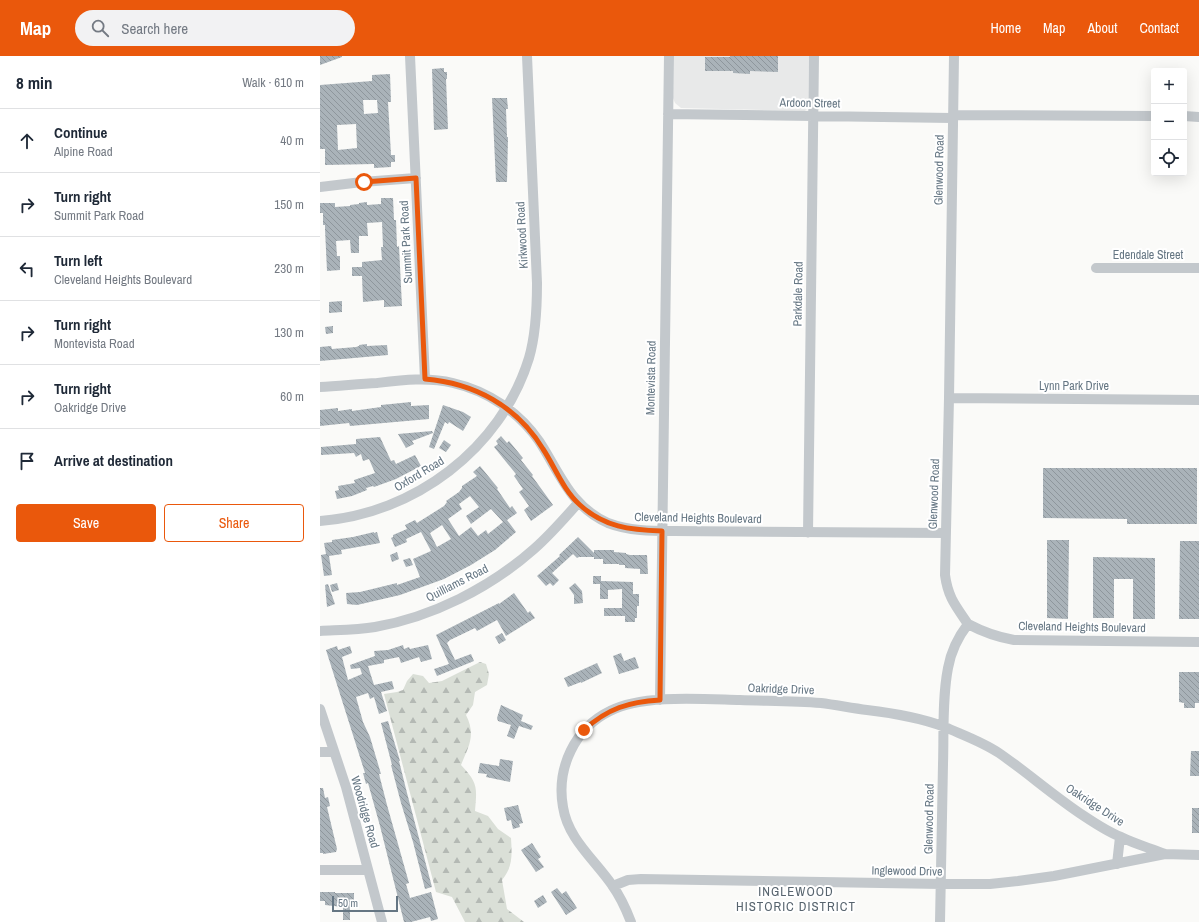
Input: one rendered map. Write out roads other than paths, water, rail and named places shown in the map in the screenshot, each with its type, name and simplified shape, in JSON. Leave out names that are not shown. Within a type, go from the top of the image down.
[{"type":"street","name":"Summit Park Road","points":[[410,56],[425,379]]},
{"type":"street","name":"Kirkwood Road","points":[[506,407],[519,383],[529,357],[537,306],[527,56]]},
{"type":"street","name":"Montevista Road","points":[[660,700],[669,56]]},
{"type":"street","name":"Parkdale Road","points":[[808,533],[814,56]]},
{"type":"street","name":"Glenwood Road","points":[[940,922],[944,727],[948,667],[959,637],[968,624],[950,599],[945,575],[954,56]]},
{"type":"street","name":"Ardoon Street","points":[[668,114],[952,117],[1151,116]]},
{"type":"street","points":[[1187,116],[1199,117]]},
{"type":"street","points":[[320,187],[416,178]]},
{"type":"street","name":"Edendale Street","points":[[1096,268],[1199,268]]},
{"type":"street","name":"Cleveland Heights Boulevard","points":[[320,387],[425,379],[462,385],[485,394],[506,407],[538,440],[565,486],[578,503],[602,520],[617,526],[635,530],[662,531],[946,533]]},
{"type":"street","name":"Lynn Park Drive","points":[[949,398],[1199,400]]},
{"type":"street","name":"Oxford Road","points":[[320,522],[351,517],[378,510],[404,499],[430,485],[472,452],[494,426],[506,407]]},
{"type":"street","name":"Quilliams Road","points":[[320,631],[390,624],[426,613],[457,599],[489,582],[520,561],[578,503]]},
{"type":"street","name":"Cleveland Heights Boulevard","points":[[968,624],[984,632],[1014,640],[1199,642]]},
{"type":"street","name":"Oakridge Drive","points":[[631,922],[613,886],[582,848],[568,826],[561,796],[561,782],[564,766],[580,735],[589,725],[602,715],[628,704],[660,700],[820,703],[896,713],[944,727],[985,745],[999,753],[1084,816],[1120,837],[1165,854]]},
{"type":"street","name":"Woodridge Road","points":[[320,709],[346,787],[382,922]]},
{"type":"street","points":[[320,752],[334,752]]},
{"type":"street","points":[[1117,864],[1120,837]]},
{"type":"street","name":"Inglewood Drive","points":[[613,886],[628,880],[641,879],[990,884],[1049,877],[1165,854],[1199,855]]},
{"type":"street","points":[[320,870],[368,870]]},
{"type":"district","name":"INGLEWOOD HISTORIC DISTRICT","points":[[796,898]]}]
